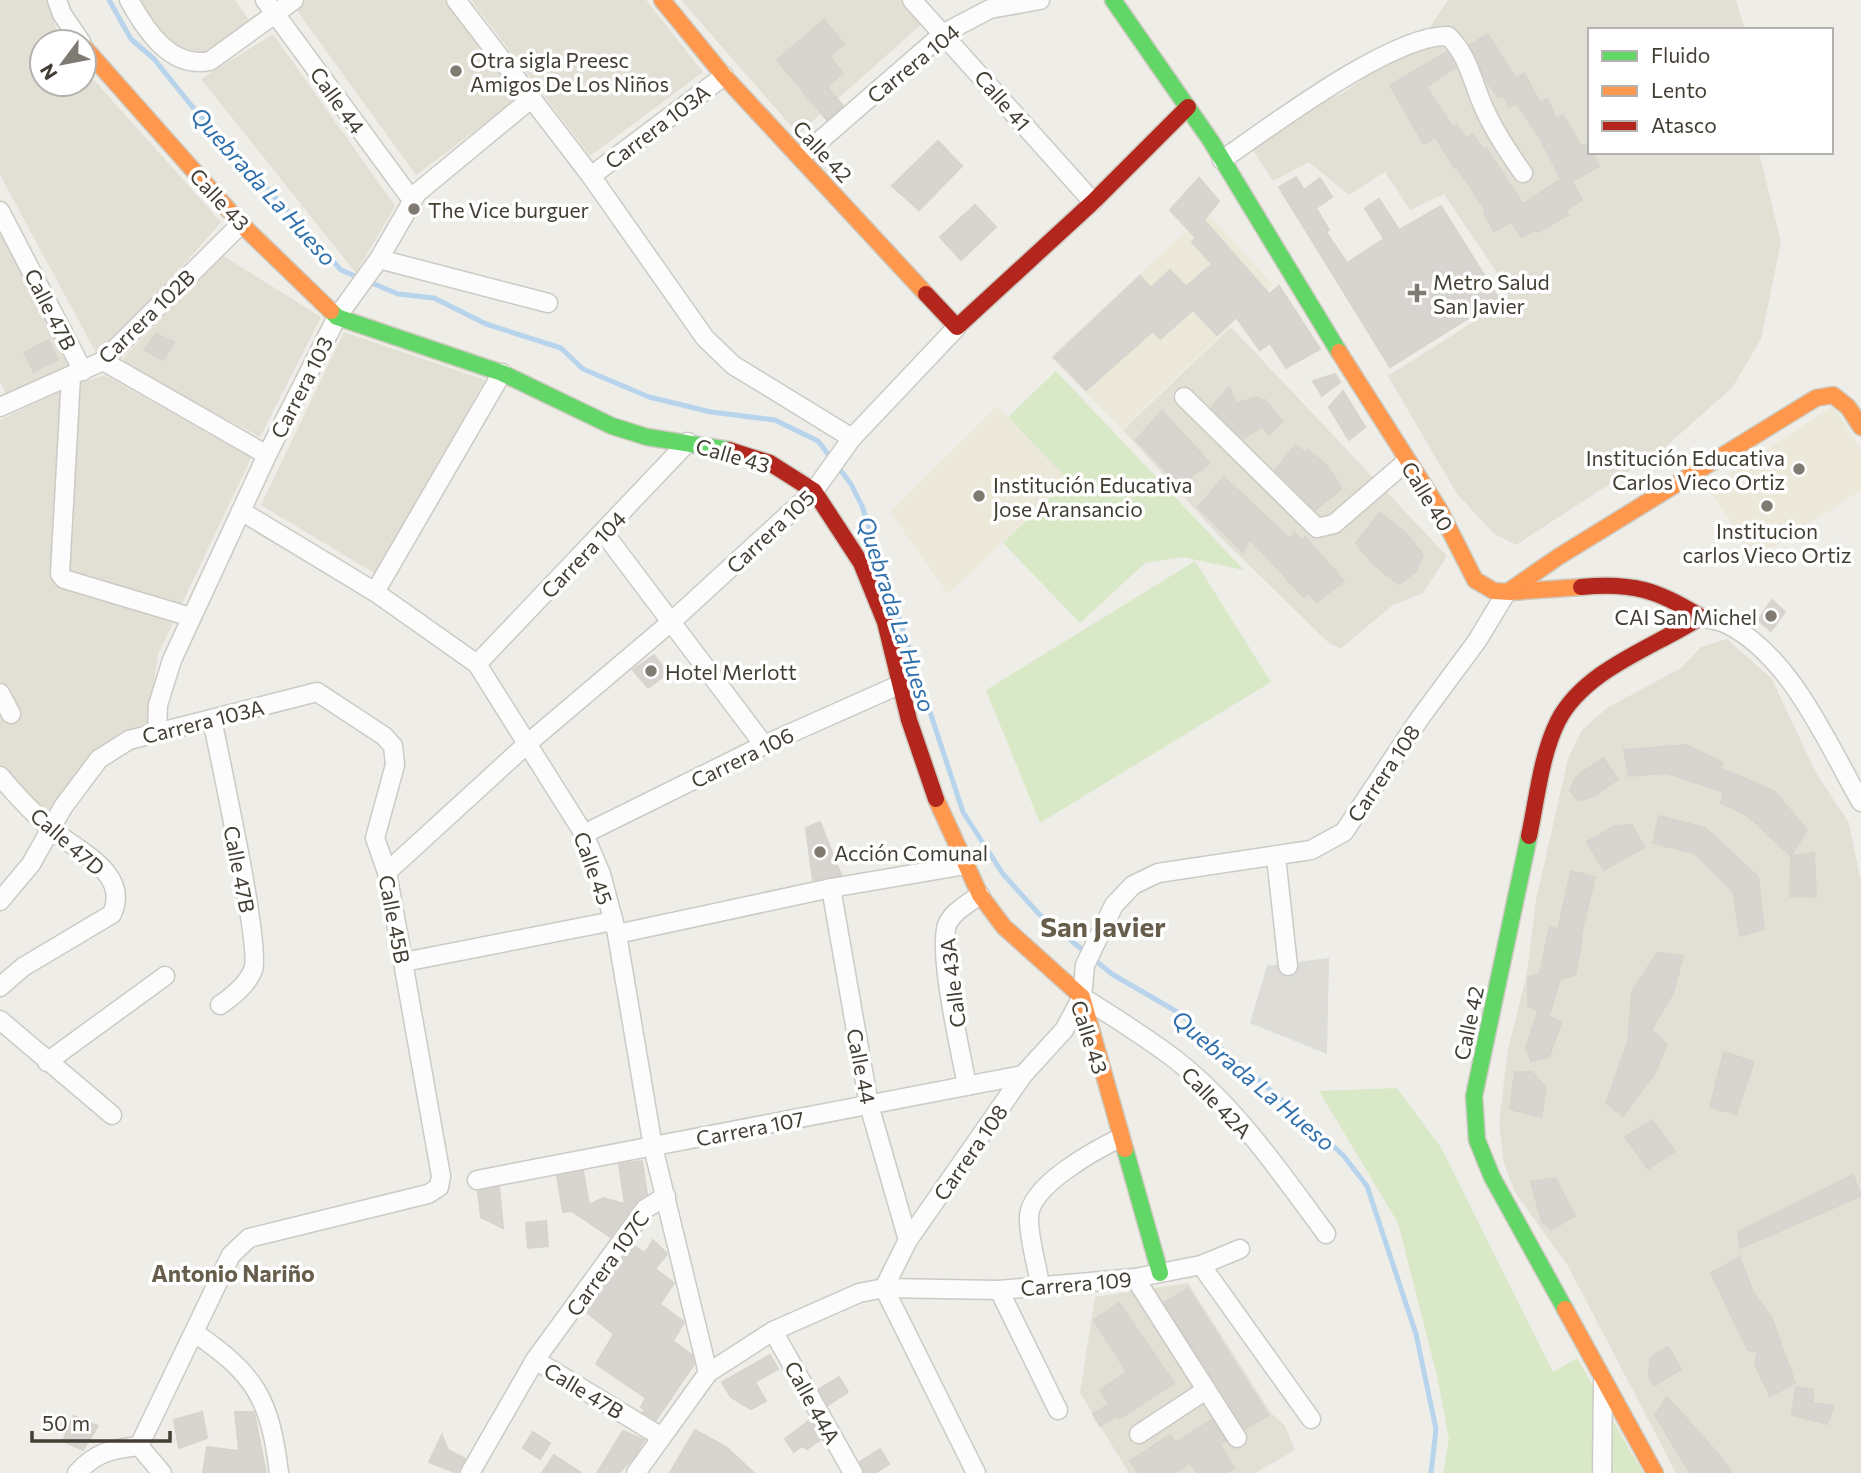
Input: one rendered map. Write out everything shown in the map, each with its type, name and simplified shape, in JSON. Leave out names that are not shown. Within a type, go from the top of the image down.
[{"type":"street","points":[[57,0],[72,28]]},
{"type":"street","points":[[129,0],[154,38],[174,57],[195,64],[210,61],[270,7],[294,0]]},
{"type":"street","points":[[456,0],[591,176],[705,338],[733,365],[852,438]]},
{"type":"street","name":"Calle 42","points":[[662,0],[724,76],[957,327]]},
{"type":"street","name":"Calle 41","points":[[912,0],[1093,202]]},
{"type":"street","name":"Carrera 104","points":[[801,157],[944,33],[990,9],[1040,0]]},
{"type":"street","name":"Calle 40","points":[[1113,0],[1222,160],[1444,517],[1470,573],[1483,587],[1506,593]]},
{"type":"street","name":"Calle 44","points":[[270,7],[412,200]]},
{"type":"street","points":[[1222,160],[1317,94],[1394,51],[1430,35],[1448,36],[1461,48],[1483,106],[1500,140],[1523,173]]},
{"type":"street","name":"Calle 43","points":[[98,63],[241,224],[337,317],[502,373],[612,426],[647,437],[733,451],[770,463],[814,491],[861,563],[885,622],[909,720],[932,790],[980,895],[1004,927],[1082,998],[1160,1272]]},
{"type":"street","name":"Carrera 103A","points":[[591,176],[724,76]]},
{"type":"street","name":"Carrera 103","points":[[157,732],[158,705],[172,660],[267,455],[337,317],[377,261],[416,193],[531,98]]},
{"type":"street","name":"Carrera 105","points":[[387,872],[527,744],[671,622],[814,491],[852,438],[957,327],[1093,202],[1188,107]]},
{"type":"street","name":"Calle 47B","points":[[0,211],[77,373]]},
{"type":"street","name":"Carrera 102B","points":[[0,407],[103,361],[241,224]]},
{"type":"street","points":[[377,261],[548,303]]},
{"type":"street","name":"Calle 47B","points":[[103,361],[267,455]]},
{"type":"street","points":[[77,373],[60,574],[64,579],[191,617]]},
{"type":"street","points":[[376,592],[502,373]]},
{"type":"street","name":"Carrera 108","points":[[884,1288],[908,1240],[1023,1075],[1064,1030],[1082,998],[1085,965],[1096,941],[1114,905],[1133,885],[1158,873],[1311,850],[1344,832],[1420,718],[1477,641],[1506,593],[1558,557],[1816,398],[1833,395],[1848,407],[1861,427]]},
{"type":"street","points":[[1184,397],[1317,528],[1334,524],[1407,461]]},
{"type":"street","name":"Carrera 104","points":[[477,664],[688,442]]},
{"type":"street","name":"Calle 45","points":[[241,510],[376,592],[477,664],[584,834],[601,874],[615,928],[653,1147],[708,1373]]},
{"type":"street","points":[[604,533],[764,745]]},
{"type":"street","points":[[1506,593],[1595,583],[1631,585],[1670,597],[1701,617],[1727,624],[1767,655],[1796,687],[1861,802]]},
{"type":"street","name":"Calle 42","points":[[1655,1473],[1492,1177],[1478,1140],[1474,1096],[1543,769],[1559,719],[1574,698],[1596,681],[1701,617]]},
{"type":"street","name":"Carrera 106","points":[[584,834],[764,745],[901,684]]},
{"type":"street","name":"Carrera 103A","points":[[0,901],[31,864],[51,828],[99,759],[129,740],[317,692]]},
{"type":"street","name":"Calle 45B","points":[[195,1333],[231,1255],[249,1238],[428,1194],[439,1187],[441,1177],[387,872],[375,838],[395,765],[393,746],[384,736],[317,692]]},
{"type":"street","points":[[0,693],[11,714]]},
{"type":"street","name":"Calle 47B","points":[[212,719],[252,933],[254,969],[238,992],[220,1005]]},
{"type":"street","name":"Calle 47D","points":[[0,776],[51,828],[94,860],[110,877],[117,904],[113,914],[23,967],[0,987]]},
{"type":"street","points":[[1276,857],[1288,966]]},
{"type":"street","points":[[404,962],[615,928],[965,865]]},
{"type":"street","name":"Calle 44","points":[[831,888],[869,1105],[908,1240]]},
{"type":"street","name":"Calle 43A","points":[[967,1086],[948,966],[946,926],[956,912],[980,895]]},
{"type":"street","points":[[47,1062],[165,976]]},
{"type":"street","name":"Calle 42A","points":[[1082,998],[1177,1061],[1215,1097],[1268,1157],[1326,1234]]},
{"type":"street","points":[[0,1020],[112,1115]]},
{"type":"street","name":"Carrera 107","points":[[477,1180],[1023,1075]]},
{"type":"street","points":[[1040,1285],[1029,1215],[1036,1195],[1081,1160],[1120,1138]]},
{"type":"street","name":"Carrera 107C","points":[[555,1336],[628,1230],[645,1209],[666,1196]]},
{"type":"street","name":"Carrera 109","points":[[884,1288],[999,1290],[1135,1278],[1200,1265],[1240,1249]]},
{"type":"street","points":[[1200,1265],[1311,1419]]},
{"type":"street","points":[[1135,1278],[1237,1438]]},
{"type":"street","points":[[636,1473],[660,1436],[708,1373],[773,1331],[859,1293],[884,1288],[976,1473]]},
{"type":"street","points":[[999,1290],[1058,1410]]},
{"type":"street","name":"Calle 44A","points":[[773,1331],[853,1473]]},
{"type":"street","points":[[139,1446],[195,1333],[234,1360],[255,1387],[270,1415],[279,1473]]},
{"type":"street","name":"Calle 47B","points":[[555,1336],[535,1360],[660,1436]]},
{"type":"street","points":[[470,1473],[535,1360]]},
{"type":"street","points":[[1602,1473],[1603,1382]]},
{"type":"street","points":[[1139,1434],[1206,1390]]},
{"type":"street","points":[[77,1473],[89,1460],[109,1449],[139,1446]]},
{"type":"street","points":[[139,1446],[162,1473]]},
{"type":"shaded area","points":[[0,0],[48,0],[56,28],[28,28],[28,98],[98,98],[98,85],[221,222],[100,360],[0,175]]},
{"type":"shaded area","points":[[134,0],[235,0],[251,23],[207,52],[188,54],[162,37]]},
{"type":"shaded area","points":[[307,0],[444,0],[520,97],[416,175],[295,8]]},
{"type":"shaded area","points":[[471,0],[646,0],[703,72],[590,156]]},
{"type":"shaded area","points":[[681,0],[900,0],[923,23],[798,134]]},
{"type":"shaded area","points":[[1448,0],[1736,0],[1744,28],[1588,28],[1588,154],[1759,154],[1781,242],[1761,339],[1732,388],[1663,449],[1516,545],[1493,533],[1457,494],[1388,376],[1492,310],[1509,296],[1502,280],[1444,194],[1410,210],[1385,172],[1349,195],[1309,162],[1273,181],[1247,141],[1300,108],[1342,94],[1425,34]]},
{"type":"shaded area","points":[[273,34],[395,206],[356,273],[201,79]]},
{"type":"shaded area","points":[[1207,212],[1273,285],[1122,429],[1050,357]]},
{"type":"shaded area","points":[[0,229],[69,366],[7,395],[0,382]]},
{"type":"shaded area","points":[[222,255],[321,317],[260,437],[120,362]]},
{"type":"shaded area","points":[[1231,327],[1447,556],[1423,593],[1393,605],[1340,649],[1329,643],[1222,539],[1123,430]]},
{"type":"shaded area","points":[[344,332],[485,380],[376,574],[261,505]]},
{"type":"shaded area","points":[[105,375],[251,458],[158,654],[147,727],[128,734],[52,815],[8,776],[0,765],[0,420],[64,389],[62,572],[80,383]]},
{"type":"shaded area","name":"Institución Educativa Jose Aransancio","points":[[997,406],[1068,480],[948,594],[890,512]]},
{"type":"shaded area","name":"Institución Educativa Carlos Vieco Ortiz","points":[[1833,406],[1861,449],[1861,490],[1755,559],[1708,488]]},
{"type":"shaded area","points":[[1727,639],[1772,679],[1816,773],[1849,823],[1861,882],[1861,1473],[1676,1473],[1568,1266],[1516,1194],[1504,1164],[1499,1123],[1508,1049],[1527,973],[1536,900],[1568,759],[1582,730],[1607,708],[1681,668],[1701,647]]},
{"type":"shaded area","points":[[1329,958],[1327,1054],[1250,1023],[1267,966]]},
{"type":"shaded area","points":[[1188,1283],[1271,1413],[1285,1426],[1295,1450],[1255,1473],[1129,1473],[1080,1393],[1095,1297]]},
{"type":"green space","points":[[1056,371],[1244,570],[1183,557],[1145,563],[1080,623],[1003,543],[1068,480],[1008,417]]},
{"type":"green space","points":[[1195,561],[1271,682],[1040,823],[986,690]]},
{"type":"green space","points":[[1397,1088],[1442,1149],[1553,1372],[1577,1358],[1643,1473],[1443,1473],[1449,1439],[1437,1376],[1398,1223],[1319,1091]]},
{"type":"building","points":[[824,20],[844,44],[829,56],[843,73],[827,87],[843,106],[827,120],[777,60]]},
{"type":"building","points":[[1488,34],[1516,79],[1524,73],[1540,103],[1547,99],[1556,119],[1563,115],[1582,147],[1587,143],[1588,154],[1593,154],[1599,166],[1572,182],[1582,200],[1567,210],[1568,215],[1538,232],[1535,230],[1521,237],[1512,222],[1494,231],[1484,213],[1486,211],[1457,167],[1455,168],[1435,137],[1424,144],[1390,85],[1447,52],[1456,67],[1426,87],[1453,127],[1457,125],[1466,139],[1473,134],[1483,150],[1486,148],[1523,204],[1561,179],[1539,136],[1516,103],[1509,107],[1504,97],[1498,97],[1485,79],[1470,45]]},
{"type":"building","points":[[938,141],[962,166],[919,210],[892,186]]},
{"type":"building","points":[[1296,177],[1304,190],[1320,178],[1332,197],[1316,208],[1329,230],[1326,232],[1347,263],[1384,239],[1365,208],[1379,199],[1399,230],[1441,206],[1499,299],[1390,367],[1279,187]]},
{"type":"building","points":[[1199,178],[1219,201],[1204,220],[1269,294],[1279,286],[1320,349],[1286,368],[1270,343],[1260,350],[1236,317],[1217,335],[1193,310],[1160,339],[1153,331],[1086,390],[1054,357],[1140,276],[1151,288],[1170,270],[1186,287],[1212,264],[1192,242],[1196,238],[1170,210]]},
{"type":"building","points":[[975,205],[996,227],[961,260],[940,237]]},
{"type":"building","points":[[156,334],[174,342],[163,360],[144,350]]},
{"type":"building","points":[[48,340],[58,359],[34,372],[24,353]]},
{"type":"building","points":[[1335,374],[1340,382],[1322,396],[1313,381]]},
{"type":"building","points":[[1229,387],[1236,403],[1258,397],[1262,401],[1264,399],[1282,421],[1269,435],[1262,426],[1243,439],[1211,408]]},
{"type":"building","points":[[1343,391],[1365,427],[1349,440],[1329,407]]},
{"type":"building","points":[[1162,411],[1210,463],[1179,485],[1136,440]]},
{"type":"building","points":[[1296,445],[1305,453],[1308,450],[1326,465],[1342,488],[1315,510],[1275,470]]},
{"type":"building","points":[[1224,477],[1290,539],[1295,533],[1302,540],[1305,537],[1344,581],[1317,602],[1308,593],[1304,597],[1250,539],[1243,552],[1198,507]]},
{"type":"building","points":[[1380,513],[1406,533],[1423,555],[1415,572],[1399,584],[1374,565],[1356,543]]},
{"type":"building","name":"CAI San Michel","points":[[1772,600],[1785,612],[1771,631],[1758,620]]},
{"type":"building","name":"Hotel Merlott","points":[[654,655],[668,673],[648,688],[633,670]]},
{"type":"building","points":[[1686,745],[1723,763],[1720,768],[1774,791],[1807,830],[1791,856],[1747,815],[1721,803],[1724,792],[1667,773],[1629,776],[1624,750]]},
{"type":"building","points":[[1603,758],[1618,779],[1595,795],[1578,801],[1570,790],[1576,777]]},
{"type":"building","points":[[1659,816],[1705,828],[1758,877],[1764,929],[1740,936],[1733,891],[1695,853],[1653,843]]},
{"type":"building","name":"Acción Comunal","points":[[820,822],[841,875],[813,880],[806,828]]},
{"type":"building","points":[[1632,825],[1644,847],[1604,870],[1587,842],[1614,826]]},
{"type":"building","points":[[1814,853],[1816,897],[1790,896],[1791,856]]},
{"type":"building","points":[[1571,871],[1595,877],[1580,939],[1582,940],[1575,975],[1560,979],[1549,1016],[1561,1023],[1549,1057],[1531,1061],[1526,1047],[1538,1012],[1528,1005],[1528,977],[1540,974],[1550,926],[1558,930]]},
{"type":"building","points":[[1657,953],[1683,956],[1673,993],[1651,1030],[1667,1044],[1655,1073],[1623,1116],[1606,1103],[1628,1042],[1632,992]]},
{"type":"building","points":[[1724,1052],[1754,1062],[1736,1114],[1710,1107]]},
{"type":"building","points":[[1515,1072],[1532,1072],[1546,1088],[1541,1117],[1510,1109]]},
{"type":"building","points":[[1652,1120],[1675,1151],[1648,1169],[1625,1137]]},
{"type":"building","points":[[642,1161],[647,1194],[636,1202],[610,1237],[572,1211],[563,1212],[557,1176],[583,1171],[589,1205],[603,1198],[625,1204],[619,1164]]},
{"type":"building","points":[[1853,1175],[1861,1196],[1740,1248],[1738,1232]]},
{"type":"building","points":[[1555,1178],[1575,1216],[1552,1229],[1542,1222],[1531,1182]]},
{"type":"building","points":[[499,1187],[503,1228],[481,1217],[478,1191]]},
{"type":"building","points":[[546,1221],[548,1246],[528,1248],[526,1223]]},
{"type":"building","points":[[653,1240],[667,1254],[655,1269],[674,1283],[660,1304],[684,1322],[673,1341],[692,1355],[694,1364],[656,1420],[643,1412],[645,1410],[641,1407],[646,1398],[596,1364],[614,1334],[585,1311],[633,1245],[645,1253]]},
{"type":"building","points":[[1740,1257],[1752,1290],[1772,1319],[1795,1383],[1770,1396],[1755,1364],[1758,1351],[1748,1350],[1711,1273]]},
{"type":"building","points":[[1188,1288],[1268,1415],[1245,1429],[1164,1303]]},
{"type":"building","points":[[1119,1303],[1174,1383],[1119,1419],[1116,1416],[1100,1426],[1093,1414],[1109,1404],[1100,1390],[1127,1372],[1094,1320]]},
{"type":"building","points":[[1668,1347],[1681,1369],[1654,1386],[1649,1377],[1650,1358]]},
{"type":"building","points":[[770,1355],[778,1369],[755,1382],[766,1401],[751,1409],[731,1397],[722,1382]]},
{"type":"building","points":[[839,1377],[848,1392],[828,1405],[819,1389]]},
{"type":"building","points":[[1796,1387],[1813,1390],[1813,1403],[1834,1406],[1827,1424],[1792,1415]]},
{"type":"building","points":[[1667,1397],[1732,1473],[1690,1473],[1655,1415]]},
{"type":"building","points":[[202,1412],[207,1438],[179,1448],[174,1420]]},
{"type":"building","points":[[235,1412],[254,1412],[266,1473],[203,1473],[207,1447],[239,1451]]},
{"type":"building","points":[[73,1416],[98,1426],[83,1450],[63,1441]]},
{"type":"building","points":[[810,1420],[821,1439],[807,1449],[802,1446],[794,1452],[785,1439]]},
{"type":"building","points":[[1212,1420],[1225,1441],[1220,1444],[1234,1468],[1225,1473],[1197,1473],[1190,1463],[1174,1473],[1138,1473],[1130,1461],[1170,1435],[1175,1443]]},
{"type":"building","points":[[695,1430],[726,1447],[754,1473],[670,1473]]},
{"type":"building","points":[[623,1431],[644,1440],[619,1473],[597,1473]]},
{"type":"building","points":[[533,1432],[550,1443],[540,1459],[523,1448]]},
{"type":"building","points":[[442,1435],[448,1450],[465,1459],[457,1473],[429,1462]]},
{"type":"building","points":[[880,1449],[889,1464],[875,1473],[864,1473],[860,1462]]},
{"type":"building","points":[[554,1455],[581,1473],[542,1473]]},
{"type":"waterway","name":"Quebrada La Hueso","points":[[109,0],[131,39],[154,59],[191,105],[341,270],[398,294],[434,298],[486,324],[561,348],[583,369],[649,397],[711,412],[775,420],[818,441],[851,484],[862,506],[963,812],[1003,874],[1039,914],[1112,974],[1179,1013],[1275,1094],[1343,1155],[1367,1186],[1416,1334],[1436,1429],[1431,1473]]},
{"type":"traffic: fast","points":[[1113,0],[1211,141],[1339,352]]},
{"type":"traffic: fast","points":[[331,311],[337,317],[502,373],[612,426],[647,437],[729,450]]},
{"type":"traffic: fast","points":[[1529,836],[1474,1096],[1477,1140],[1492,1177],[1565,1309]]},
{"type":"traffic: fast","points":[[1125,1149],[1160,1273]]},
{"type":"traffic: slow","points":[[662,0],[724,76],[926,294]]},
{"type":"traffic: slow","points":[[98,63],[241,224],[331,311]]},
{"type":"traffic: slow","points":[[1339,352],[1439,509],[1475,580],[1494,591],[1581,587]]},
{"type":"traffic: slow","points":[[1509,591],[1558,557],[1816,398],[1833,395],[1848,407],[1861,427]]},
{"type":"traffic: slow","points":[[936,799],[980,895],[1004,927],[1082,997],[1125,1149]]},
{"type":"traffic: slow","points":[[1565,1309],[1655,1473]]},
{"type":"traffic: jam","points":[[926,294],[957,327],[1093,202],[1188,107]]},
{"type":"traffic: jam","points":[[729,450],[770,463],[814,491],[861,563],[885,622],[909,720],[936,799]]},
{"type":"traffic: jam","points":[[1529,836],[1547,748],[1558,721],[1570,703],[1603,673],[1701,617],[1671,600],[1644,590],[1615,586],[1581,587]]},
{"type":"place","name":"Otra sigla Preesc Amigos De Los Niños","points":[[456,71]]},
{"type":"place","name":"The Vice burguer","points":[[414,209]]},
{"type":"place","name":"Metro Salud San Javier","points":[[1417,293]]},
{"type":"place","name":"Institución Educativa Carlos Vieco Ortiz","points":[[1799,469]]},
{"type":"place","name":"Institución Educativa Jose Aransancio","points":[[979,496]]},
{"type":"place","name":"Institucion carlos Vieco Ortiz","points":[[1767,506]]},
{"type":"place","name":"CAI San Michel","points":[[1771,616]]},
{"type":"place","name":"Hotel Merlott","points":[[651,671]]},
{"type":"place","name":"Acción Comunal","points":[[820,852]]},
{"type":"district","name":"San Javier","points":[[1103,926]]},
{"type":"district","name":"Antonio Nariño","points":[[233,1273]]}]
